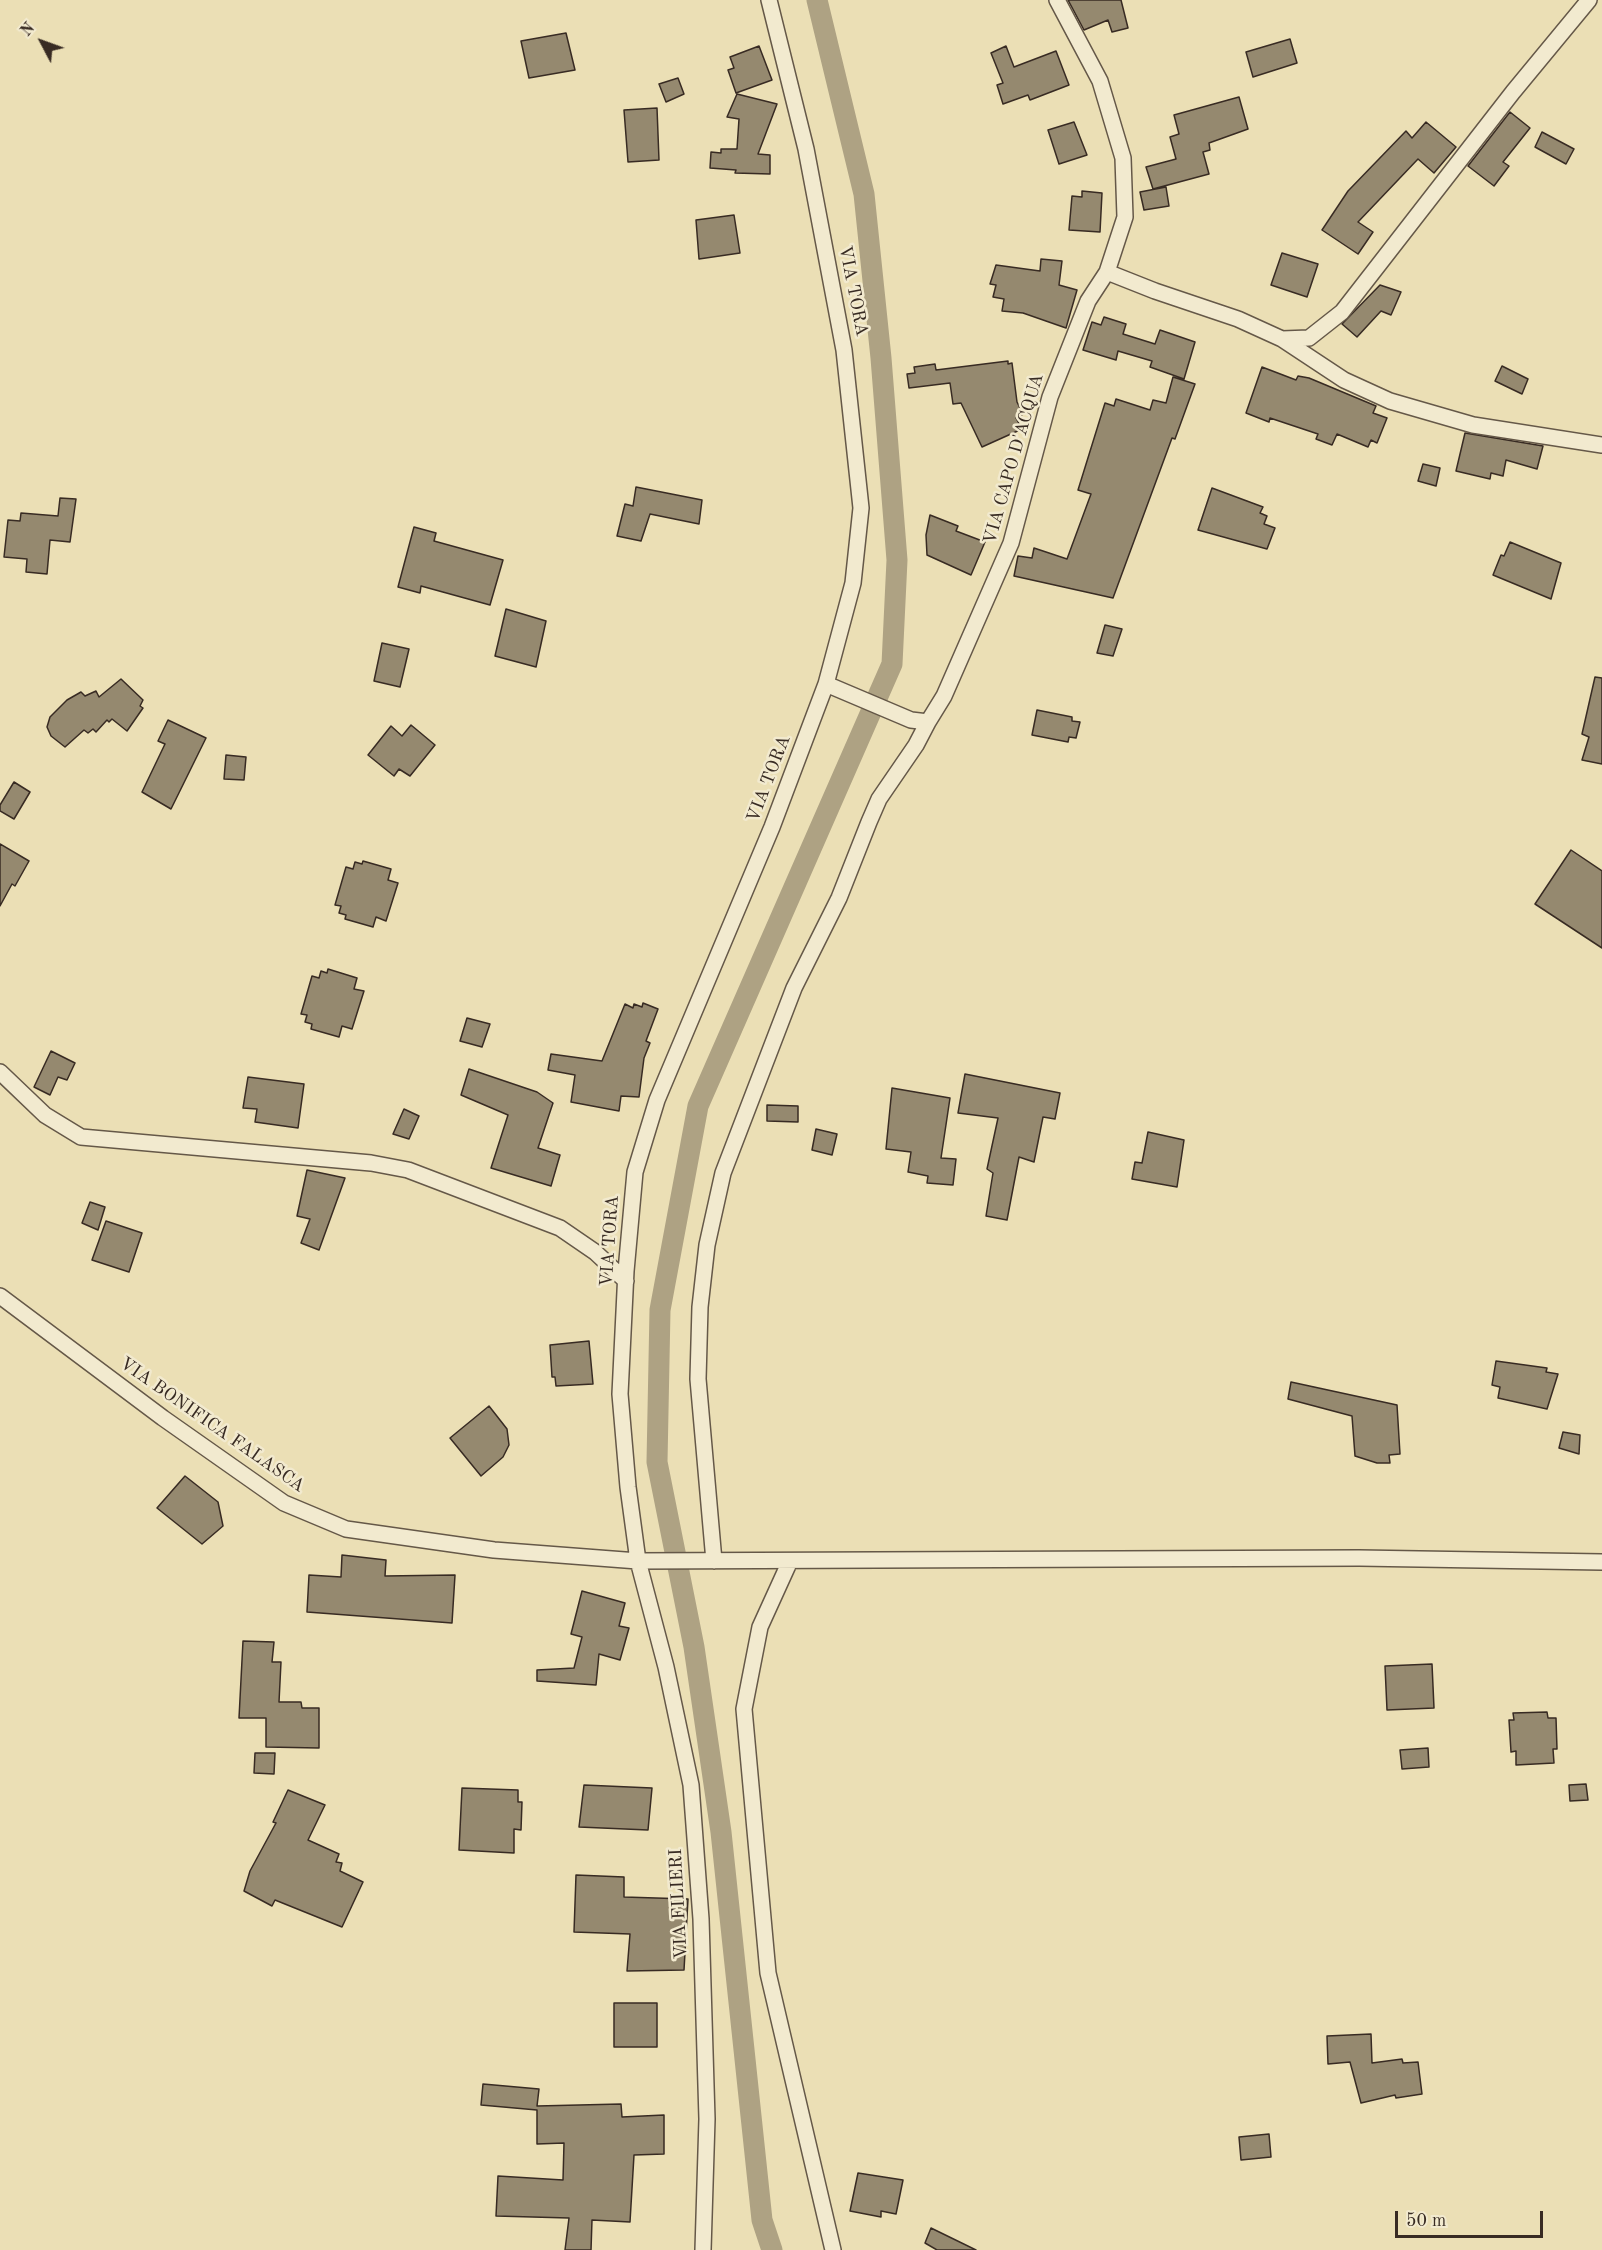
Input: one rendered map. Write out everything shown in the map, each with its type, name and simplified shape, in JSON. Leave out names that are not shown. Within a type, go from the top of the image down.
[{"type":"street","name":"VIA TORA","points":[[638,1561],[628,1487],[620,1394],[635,1172],[657,1100],[830,686],[853,583],[861,508],[844,350],[806,149],[769,0]]},
{"type":"street","name":"VIA CAPO D'ACQUA","points":[[708,1561],[698,1359],[700,1307],[707,1245],[723,1173],[794,988],[839,898],[873,814],[944,696],[1011,543],[1050,397],[1088,301],[1107,272],[1125,217],[1123,158],[1100,81],[1057,0]]},
{"type":"street","points":[[1282,339],[1309,338],[1342,312],[1506,101],[1589,0]]},
{"type":"street","points":[[1107,272],[1238,319],[1282,339],[1344,380],[1390,401],[1473,425],[1602,446]]},
{"type":"street","points":[[830,686],[911,720],[928,722]]},
{"type":"street","points":[[0,1072],[45,1115],[81,1137],[371,1163],[408,1170],[560,1228],[595,1252],[626,1281]]},
{"type":"street","name":"VIA BONIFICA FALASCA","points":[[0,1296],[163,1418],[284,1503],[346,1529],[494,1550],[638,1561],[1359,1558],[1602,1562]]},
{"type":"street","name":"VIA FILIERI","points":[[638,1561],[666,1667],[691,1785],[702,1966],[707,2119],[705,2246]]},
{"type":"street","points":[[790,1561],[760,1627],[744,1709],[768,1973],[833,2250]]},
{"type":"building","points":[[1068,0],[1121,0],[1128,28],[1112,32],[1108,20],[1084,30]]},
{"type":"building","points":[[566,33],[575,70],[529,78],[521,41]]},
{"type":"building","points":[[1290,39],[1297,63],[1253,77],[1246,52]]},
{"type":"building","points":[[759,46],[772,80],[736,93],[728,70],[734,68],[730,57]]},
{"type":"building","points":[[1006,46],[1014,67],[1056,51],[1069,85],[1030,100],[1028,95],[1003,104],[997,85],[1003,83],[991,53]]},
{"type":"building","points":[[678,78],[684,94],[666,102],[659,84]]},
{"type":"building","points":[[737,94],[777,104],[758,154],[770,155],[770,174],[735,173],[736,170],[710,168],[711,152],[721,153],[721,149],[737,149],[739,119],[727,117]]},
{"type":"building","points":[[1239,97],[1248,129],[1209,143],[1210,150],[1203,152],[1209,174],[1153,189],[1146,167],[1176,159],[1170,137],[1179,134],[1174,115]]},
{"type":"building","points":[[657,108],[659,160],[628,162],[624,110]]},
{"type":"building","points":[[1510,112],[1530,128],[1503,162],[1509,166],[1494,186],[1468,166]]},
{"type":"building","points":[[1074,122],[1087,155],[1059,164],[1048,130]]},
{"type":"building","points":[[1426,122],[1456,147],[1434,173],[1418,159],[1358,222],[1373,232],[1358,254],[1322,230],[1348,191],[1406,131],[1412,138]]},
{"type":"building","points":[[1542,132],[1574,149],[1566,164],[1535,147]]},
{"type":"building","points":[[1166,187],[1169,206],[1144,210],[1140,192]]},
{"type":"building","points":[[1082,191],[1102,193],[1100,232],[1069,230],[1072,196],[1082,197]]},
{"type":"building","points":[[734,215],[740,253],[699,259],[696,220]]},
{"type":"building","points":[[1282,253],[1318,264],[1307,297],[1271,285]]},
{"type":"building","points":[[1041,259],[1062,261],[1059,285],[1077,290],[1066,328],[1023,313],[1002,311],[1004,299],[993,297],[996,285],[990,284],[996,265],[1040,271]]},
{"type":"building","points":[[1380,285],[1401,292],[1391,315],[1381,311],[1357,337],[1342,324]]},
{"type":"building","points":[[1104,317],[1126,324],[1123,334],[1155,344],[1160,330],[1195,342],[1184,379],[1150,367],[1152,361],[1118,351],[1116,360],[1083,350],[1092,322],[1101,325]]},
{"type":"building","points":[[1008,361],[1008,364],[1012,363],[1017,402],[1023,414],[1016,418],[1022,429],[982,447],[961,403],[953,404],[950,383],[909,388],[907,374],[915,373],[914,367],[935,364],[936,370]]},
{"type":"building","points":[[1502,366],[1528,379],[1522,394],[1495,381]]},
{"type":"building","points":[[1262,367],[1296,380],[1298,376],[1309,378],[1376,406],[1373,413],[1387,418],[1377,443],[1371,440],[1368,447],[1337,434],[1332,445],[1316,439],[1318,434],[1270,418],[1269,422],[1246,413]]},
{"type":"building","points":[[1173,377],[1195,384],[1175,439],[1172,438],[1113,598],[1014,576],[1018,556],[1032,558],[1034,548],[1067,559],[1091,494],[1078,490],[1105,403],[1114,406],[1116,399],[1150,410],[1153,400],[1166,403]]},
{"type":"building","points":[[1465,433],[1543,446],[1537,469],[1506,460],[1503,476],[1491,473],[1490,479],[1456,471]]},
{"type":"building","points":[[1423,464],[1440,468],[1436,486],[1418,481]]},
{"type":"building","points":[[636,487],[702,500],[699,524],[650,514],[641,541],[617,536],[625,504],[633,506]]},
{"type":"building","points":[[1212,488],[1263,507],[1260,513],[1267,516],[1264,524],[1275,528],[1267,549],[1198,530]]},
{"type":"building","points":[[60,498],[76,499],[70,542],[50,540],[47,574],[26,572],[27,559],[4,557],[8,520],[20,521],[21,513],[58,516]]},
{"type":"building","points":[[930,515],[958,526],[956,531],[985,542],[971,575],[927,555],[926,535]]},
{"type":"building","points":[[414,527],[436,533],[434,541],[503,560],[490,605],[421,586],[420,593],[398,587]]},
{"type":"building","points":[[1510,542],[1561,563],[1551,599],[1493,575],[1501,555],[1504,556]]},
{"type":"building","points":[[506,609],[546,621],[536,667],[495,656]]},
{"type":"building","points":[[1105,625],[1122,629],[1113,656],[1097,653]]},
{"type":"building","points":[[382,643],[409,649],[400,687],[374,681]]},
{"type":"building","points":[[1595,677],[1602,678],[1602,764],[1582,760],[1589,737],[1582,734]]},
{"type":"building","points":[[121,679],[143,700],[140,706],[143,708],[127,731],[112,719],[109,722],[107,720],[96,732],[93,729],[88,733],[84,730],[65,747],[51,736],[47,727],[50,717],[67,700],[81,692],[85,696],[96,691],[99,697]]},
{"type":"building","points":[[1037,710],[1072,717],[1072,721],[1080,722],[1076,738],[1069,737],[1068,742],[1032,735]]},
{"type":"building","points":[[168,720],[206,738],[171,809],[142,792],[165,744],[158,741]]},
{"type":"building","points":[[411,725],[435,745],[410,776],[399,769],[394,776],[368,755],[391,726],[402,736]]},
{"type":"building","points":[[226,755],[246,757],[244,780],[224,779]]},
{"type":"building","points":[[14,782],[30,792],[14,819],[0,811],[0,805]]},
{"type":"building","points":[[0,844],[29,861],[15,886],[12,884],[0,906]]},
{"type":"building","points":[[1571,850],[1602,871],[1602,948],[1535,904]]},
{"type":"building","points":[[363,861],[391,869],[388,880],[398,883],[386,921],[376,917],[373,927],[345,919],[346,915],[339,913],[341,906],[335,905],[346,867],[353,869],[355,862],[362,864]]},
{"type":"building","points":[[328,969],[357,978],[354,989],[364,991],[352,1029],[342,1026],[339,1037],[311,1029],[312,1024],[305,1022],[307,1015],[301,1014],[312,976],[319,978],[321,971],[327,973]]},
{"type":"building","points":[[643,1003],[658,1009],[646,1041],[650,1043],[644,1058],[639,1097],[621,1096],[619,1111],[571,1102],[575,1075],[548,1070],[551,1054],[602,1061],[625,1004],[633,1008],[634,1004],[642,1007]]},
{"type":"building","points":[[467,1018],[490,1024],[482,1047],[460,1041]]},
{"type":"building","points":[[51,1051],[75,1063],[67,1080],[58,1077],[50,1095],[34,1087]]},
{"type":"building","points":[[469,1069],[537,1092],[553,1103],[538,1148],[560,1155],[551,1186],[491,1168],[508,1115],[461,1095]]},
{"type":"building","points":[[965,1074],[1060,1093],[1055,1119],[1043,1117],[1034,1162],[1019,1157],[1007,1220],[986,1216],[993,1173],[987,1169],[998,1118],[958,1113]]},
{"type":"building","points":[[248,1077],[304,1084],[298,1128],[255,1122],[257,1109],[243,1108]]},
{"type":"building","points":[[892,1088],[950,1098],[941,1158],[956,1159],[953,1185],[927,1183],[928,1176],[908,1172],[911,1152],[886,1149]]},
{"type":"building","points":[[767,1105],[798,1106],[798,1122],[767,1121]]},
{"type":"building","points":[[404,1109],[419,1116],[409,1139],[393,1134]]},
{"type":"building","points":[[816,1129],[837,1134],[832,1155],[812,1150]]},
{"type":"building","points":[[1148,1132],[1184,1140],[1177,1187],[1132,1179],[1135,1162],[1142,1163]]},
{"type":"building","points":[[307,1170],[345,1178],[319,1250],[301,1243],[310,1219],[297,1216]]},
{"type":"building","points":[[90,1202],[105,1207],[98,1230],[82,1223]]},
{"type":"building","points":[[106,1221],[142,1233],[129,1272],[92,1260]]},
{"type":"building","points":[[589,1341],[593,1384],[556,1386],[555,1377],[552,1377],[550,1345]]},
{"type":"building","points":[[1496,1361],[1547,1368],[1546,1372],[1558,1374],[1547,1409],[1498,1398],[1500,1387],[1492,1385]]},
{"type":"building","points":[[1291,1382],[1397,1405],[1400,1454],[1389,1455],[1390,1463],[1377,1463],[1355,1456],[1352,1416],[1288,1399]]},
{"type":"building","points":[[489,1406],[507,1429],[509,1445],[503,1457],[481,1476],[450,1438]]},
{"type":"building","points":[[1563,1432],[1580,1435],[1579,1454],[1559,1448]]},
{"type":"building","points":[[185,1476],[218,1502],[223,1526],[202,1544],[157,1508]]},
{"type":"building","points":[[342,1555],[386,1560],[385,1576],[455,1575],[452,1623],[307,1612],[309,1575],[341,1577]]},
{"type":"building","points":[[582,1591],[625,1603],[619,1626],[629,1628],[620,1660],[599,1654],[596,1685],[537,1681],[537,1670],[574,1668],[582,1637],[571,1634]]},
{"type":"building","points":[[243,1641],[274,1642],[272,1662],[281,1662],[279,1702],[301,1702],[302,1708],[319,1708],[319,1748],[266,1747],[266,1718],[239,1718]]},
{"type":"building","points":[[1432,1664],[1434,1708],[1387,1710],[1385,1666]]},
{"type":"building","points":[[1547,1712],[1548,1718],[1556,1718],[1557,1749],[1553,1749],[1554,1763],[1516,1765],[1516,1751],[1511,1752],[1509,1720],[1514,1720],[1513,1713]]},
{"type":"building","points":[[1428,1748],[1429,1767],[1402,1769],[1400,1750]]},
{"type":"building","points":[[255,1753],[275,1753],[274,1774],[254,1773]]},
{"type":"building","points":[[1586,1784],[1588,1800],[1570,1801],[1569,1785]]},
{"type":"building","points":[[584,1785],[652,1788],[648,1830],[579,1827]]},
{"type":"building","points":[[462,1788],[518,1790],[518,1802],[522,1802],[521,1830],[514,1829],[514,1853],[459,1850]]},
{"type":"building","points":[[288,1790],[325,1805],[308,1840],[339,1854],[336,1862],[342,1863],[340,1871],[363,1882],[342,1927],[275,1900],[272,1906],[244,1891],[250,1871],[276,1823],[273,1822]]},
{"type":"building","points":[[576,1875],[624,1877],[624,1897],[688,1899],[684,1970],[627,1971],[630,1934],[574,1932]]},
{"type":"building","points":[[614,2003],[657,2003],[657,2047],[614,2047]]},
{"type":"building","points":[[1371,2034],[1372,2063],[1402,2059],[1403,2063],[1418,2062],[1422,2094],[1396,2098],[1395,2095],[1361,2103],[1350,2062],[1328,2064],[1327,2036]]},
{"type":"building","points":[[483,2084],[539,2089],[537,2106],[621,2104],[622,2117],[664,2115],[664,2154],[634,2155],[630,2222],[592,2220],[591,2250],[565,2250],[569,2218],[496,2216],[498,2176],[563,2180],[564,2143],[537,2144],[537,2110],[481,2105]]},
{"type":"building","points":[[1269,2134],[1271,2157],[1241,2160],[1239,2137]]},
{"type":"building","points":[[858,2173],[903,2180],[896,2214],[881,2211],[881,2217],[850,2211]]},
{"type":"building","points":[[931,2228],[976,2250],[937,2250],[925,2243]]},
{"type":"waterway","points":[[772,2250],[762,2220],[721,1832],[694,1647],[657,1462],[660,1310],[698,1106],[892,664],[897,560],[881,358],[864,194],[817,0]]}]
